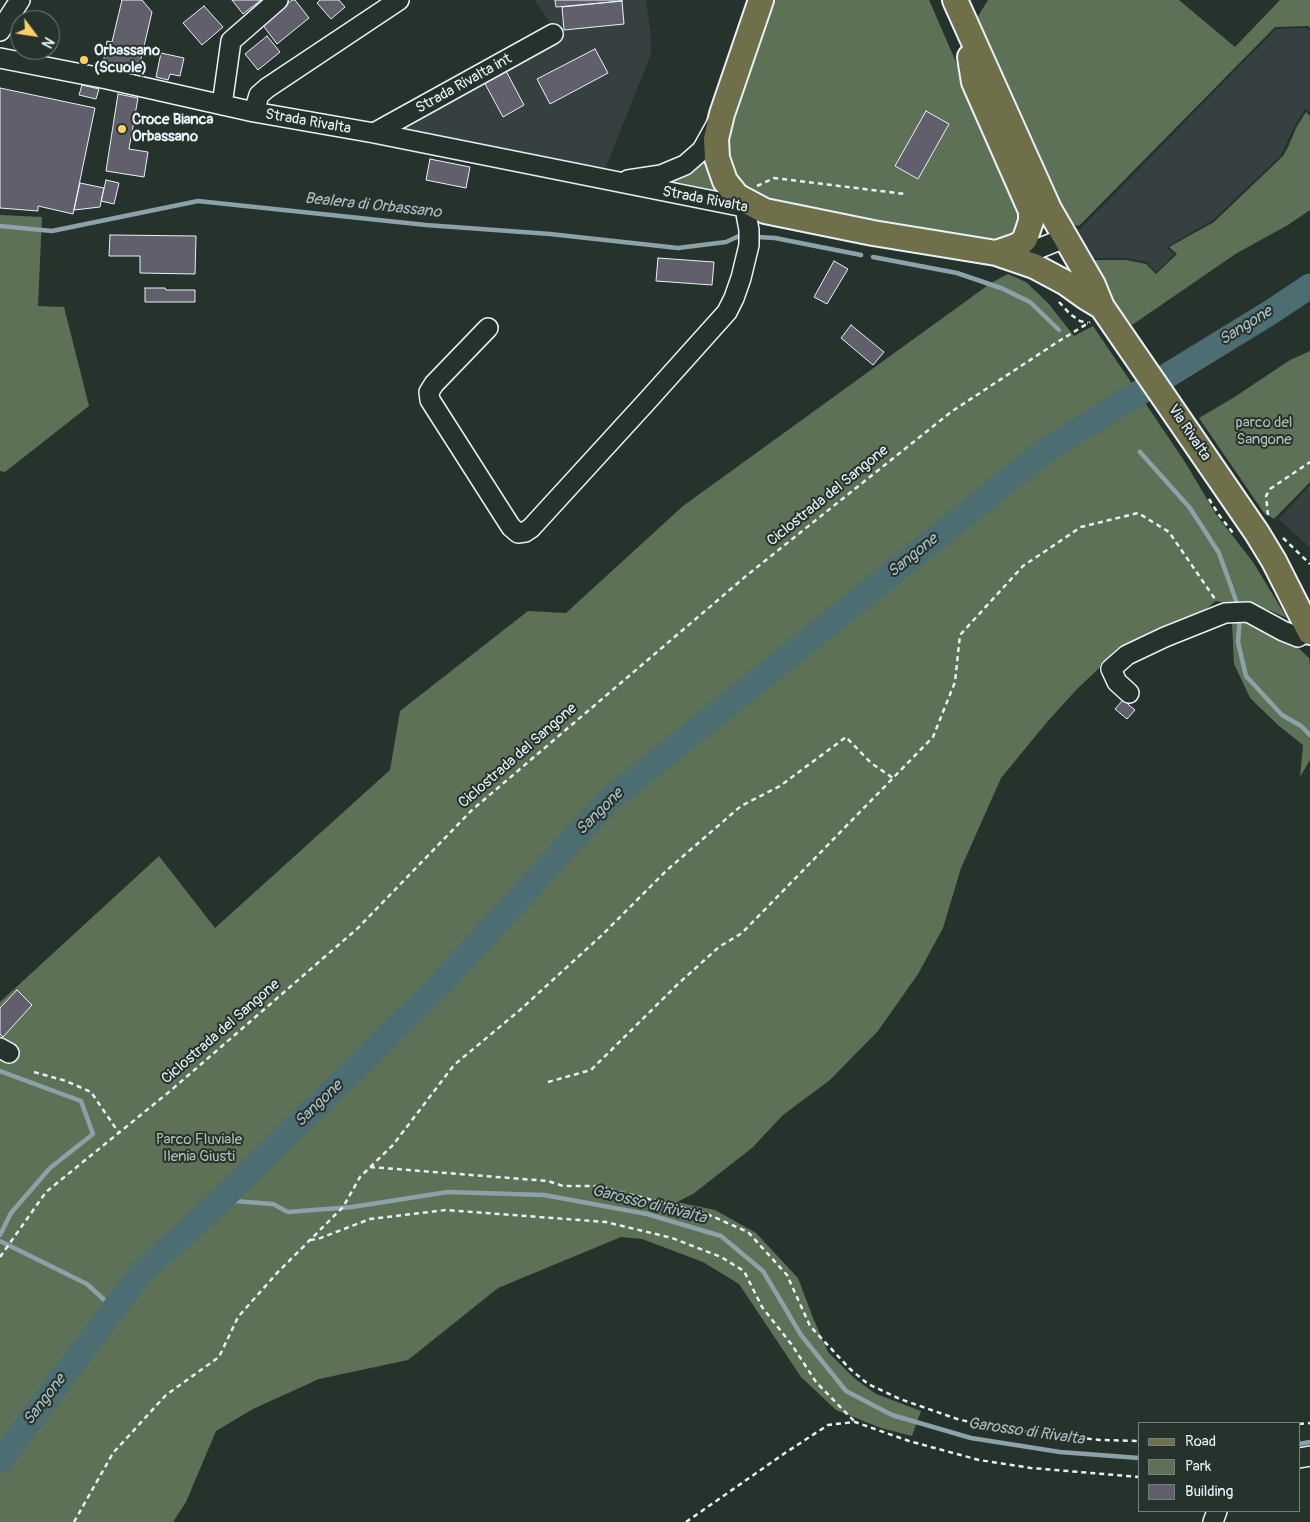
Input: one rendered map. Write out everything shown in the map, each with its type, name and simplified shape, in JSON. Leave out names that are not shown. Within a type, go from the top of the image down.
[{"type":"main road","points":[[760,0],[722,114],[716,139],[717,158],[725,181],[749,205],[873,233],[996,253],[1034,266],[1066,283],[1087,298],[1102,316]]},
{"type":"main road","points":[[946,0],[959,10],[1049,208],[1093,285],[1102,316]]},
{"type":"main road","points":[[959,10],[974,82],[1031,211],[1030,226],[1025,240],[1019,245],[996,253]]},
{"type":"main road","name":"Via Rivalta","points":[[1102,316],[1196,444],[1257,533],[1274,561],[1310,631]]},
{"type":"main road","name":"Via Rivalta","points":[[1274,561],[1310,598]]},
{"type":"street","points":[[0,31],[20,0]]},
{"type":"street","points":[[222,105],[231,41],[278,0]]},
{"type":"street","points":[[254,112],[259,95],[267,88],[399,0]]},
{"type":"street","name":"Strada Rivalta int","points":[[374,133],[553,34]]},
{"type":"street","name":"Strada Rivalta","points":[[0,58],[107,79],[254,112],[374,133],[617,182],[749,205]]},
{"type":"street","name":"Strada Rivalta","points":[[617,182],[661,174],[685,165],[702,150],[722,114]]},
{"type":"street","points":[[488,328],[434,384],[429,392],[430,400],[511,527],[518,533],[525,532],[531,528],[636,414],[727,312],[739,285],[749,245],[749,205]]},
{"type":"street","points":[[996,253],[1030,252],[1065,238]]},
{"type":"street","points":[[1128,693],[1117,682],[1111,669],[1127,655],[1165,637],[1225,613],[1248,612],[1282,631],[1298,637],[1310,631]]},
{"type":"path","points":[[749,205],[774,178],[906,194]]},
{"type":"path","name":"Ciclostrada del Sangone","points":[[0,1257],[46,1192],[169,1092],[358,928],[472,810],[746,576],[951,412],[1059,341],[1102,316]]},
{"type":"path","points":[[1269,518],[1266,496],[1270,489],[1310,462]]},
{"type":"path","points":[[548,1082],[591,1070],[679,983],[719,947],[742,933],[933,737],[954,682],[960,635],[1023,566],[1082,527],[1138,512],[1168,532],[1225,613]]},
{"type":"path","points":[[1276,532],[1310,564]]},
{"type":"path","points":[[74,1522],[113,1453],[166,1395],[219,1357],[238,1317],[343,1207],[360,1177],[393,1144],[454,1065],[520,1010],[602,935],[667,870],[741,806],[780,786],[846,737],[872,764],[893,778]]},
{"type":"path","points":[[34,1072],[66,1081],[91,1092],[119,1133]]},
{"type":"path","points":[[370,1167],[548,1181],[562,1186],[598,1186],[707,1214],[748,1232],[787,1275],[810,1326],[850,1370],[868,1384],[960,1420],[1034,1433],[1100,1440],[1138,1441]]},
{"type":"path","points":[[310,1240],[318,1239],[370,1220],[446,1210],[606,1222],[672,1238],[721,1257],[744,1271],[762,1307],[792,1345],[816,1382],[855,1422]]},
{"type":"path","points":[[686,1522],[828,1425],[855,1422],[909,1441],[979,1460],[1030,1468],[1138,1477]]},
{"type":"shaded area","points":[[534,0],[646,0],[651,54],[605,169],[380,125],[553,26]]},
{"type":"shaded area","points":[[1307,28],[1310,31],[1310,113],[1305,109],[1281,155],[1213,220],[1166,247],[1174,254],[1156,272],[1147,262],[1126,258],[1094,258],[1086,266],[1068,226],[1080,229],[1276,29]]},
{"type":"shaded area","points":[[1310,485],[1310,548],[1279,519]]},
{"type":"green space","points":[[768,0],[929,0],[1021,211],[1021,227],[1004,244],[767,205],[742,190],[724,156],[729,116]]},
{"type":"green space","points":[[988,0],[1179,0],[1235,47],[1280,0],[1310,0],[1310,28],[1308,26],[1275,27],[1079,226],[1070,224],[1055,204],[972,26]]},
{"type":"green space","points":[[1306,112],[1310,116],[1310,210],[1288,225],[1237,253],[1132,325],[1087,268],[1095,260],[1126,260],[1146,264],[1156,274],[1177,254],[1169,247],[1214,222],[1283,156]]},
{"type":"green space","points":[[709,148],[722,195],[660,189]]},
{"type":"green space","points":[[0,215],[42,217],[38,306],[64,307],[89,406],[5,472],[0,471]]},
{"type":"green space","name":"Parco Fluviale Ilenia Giusti","points":[[1008,274],[1026,282],[1048,303],[1074,336],[1093,326],[1185,462],[1217,516],[1253,562],[1287,618],[1269,610],[1216,601],[1197,616],[1109,659],[1077,689],[1001,778],[961,868],[943,928],[918,974],[878,1031],[830,1080],[783,1115],[752,1148],[693,1194],[677,1202],[715,1210],[756,1233],[798,1278],[828,1352],[854,1378],[876,1394],[921,1411],[912,1436],[881,1428],[836,1410],[801,1377],[739,1284],[703,1262],[642,1239],[621,1237],[498,1288],[408,1360],[319,1379],[253,1409],[216,1431],[186,1502],[173,1522],[0,1522],[0,1002],[159,856],[215,928],[390,770],[400,711],[528,611],[566,613],[683,506],[991,283]]},
{"type":"green space","name":"parco del Sangone","points":[[1310,351],[1310,482],[1274,519],[1264,513],[1199,418],[1290,360]]},
{"type":"green space","points":[[1232,622],[1267,626],[1292,642],[1309,658],[1310,760],[1300,777],[1303,745],[1279,726],[1250,698],[1234,664]]},
{"type":"building","points":[[122,0],[142,0],[152,12],[138,72],[103,64],[107,41],[112,42]]},
{"type":"building","points":[[232,0],[261,0],[243,14]]},
{"type":"building","points":[[292,0],[295,0],[309,18],[277,44],[262,24]]},
{"type":"building","points":[[320,0],[339,0],[345,7],[331,19],[317,3]]},
{"type":"building","points":[[555,0],[622,0],[622,1],[556,7]]},
{"type":"building","points":[[622,1],[624,24],[564,30],[562,7]]},
{"type":"building","points":[[204,6],[223,27],[202,45],[183,23]]},
{"type":"building","points":[[267,36],[280,52],[258,70],[245,54]]},
{"type":"building","points":[[595,49],[608,73],[550,104],[537,79]]},
{"type":"building","points":[[161,53],[184,58],[180,76],[170,74],[168,80],[156,77]]},
{"type":"building","points":[[505,69],[524,105],[503,117],[483,80]]},
{"type":"building","points":[[82,85],[99,89],[96,99],[79,95]]},
{"type":"building","points":[[0,88],[95,108],[73,214],[38,206],[38,211],[0,208]]},
{"type":"building","name":"Croce Bianca Orbassano","points":[[118,94],[138,98],[129,149],[148,152],[144,177],[106,171]]},
{"type":"building","points":[[926,111],[949,124],[918,179],[895,166]]},
{"type":"building","points":[[430,159],[470,167],[466,188],[426,180]]},
{"type":"building","points":[[106,180],[119,183],[114,204],[101,201]]},
{"type":"building","points":[[80,183],[104,188],[100,207],[74,210]]},
{"type":"building","points":[[110,235],[196,236],[195,274],[140,273],[140,256],[109,256]]},
{"type":"building","points":[[658,258],[714,262],[712,285],[656,281]]},
{"type":"building","points":[[834,261],[848,269],[827,304],[814,297]]},
{"type":"building","points":[[145,288],[195,290],[195,302],[145,302]]},
{"type":"building","points":[[851,325],[884,352],[873,365],[841,338]]},
{"type":"building","points":[[1123,700],[1135,710],[1127,719],[1115,709]]},
{"type":"building","points":[[17,990],[32,1005],[3,1037],[0,1034],[0,1008]]},
{"type":"waterway","name":"Bealera di Orbassano","points":[[0,226],[52,231],[198,201],[426,225],[550,234],[678,248],[726,242],[743,236]]},
{"type":"waterway","name":"Bealera di Orbassano","points":[[757,237],[775,238],[861,255]]},
{"type":"waterway","name":"Bealera di Orbassano","points":[[873,257],[957,273],[1001,288],[1030,302],[1059,330]]},
{"type":"waterway","name":"Sangone","points":[[0,1461],[139,1275],[221,1200],[435,990],[610,799],[1046,450],[1271,312],[1310,286]]},
{"type":"waterway","name":"Bealera di Orbassano","points":[[1140,452],[1190,508],[1219,553],[1239,609]]},
{"type":"waterway","name":"Bealera di Orbassano","points":[[1240,616],[1238,642],[1246,676],[1282,715],[1301,726],[1310,735]]},
{"type":"waterway","points":[[0,1071],[81,1101],[93,1134],[50,1168],[11,1213],[0,1235]]},
{"type":"waterway","name":"Garosso di Rivalta","points":[[221,1200],[273,1204],[288,1212],[352,1207],[448,1192],[544,1195],[647,1214],[721,1236],[763,1271],[801,1335],[846,1391],[892,1415],[971,1438],[1060,1452],[1138,1458]]},
{"type":"waterway","points":[[0,1241],[87,1284],[114,1309]]},
{"type":"waterway","name":"Garosso di Rivalta","points":[[1300,1444],[1310,1442]]},
{"type":"place","name":"Orbassano (Scuole)","points":[[84,60]]},
{"type":"place","name":"Croce Bianca Orbassano","points":[[122,129]]}]
